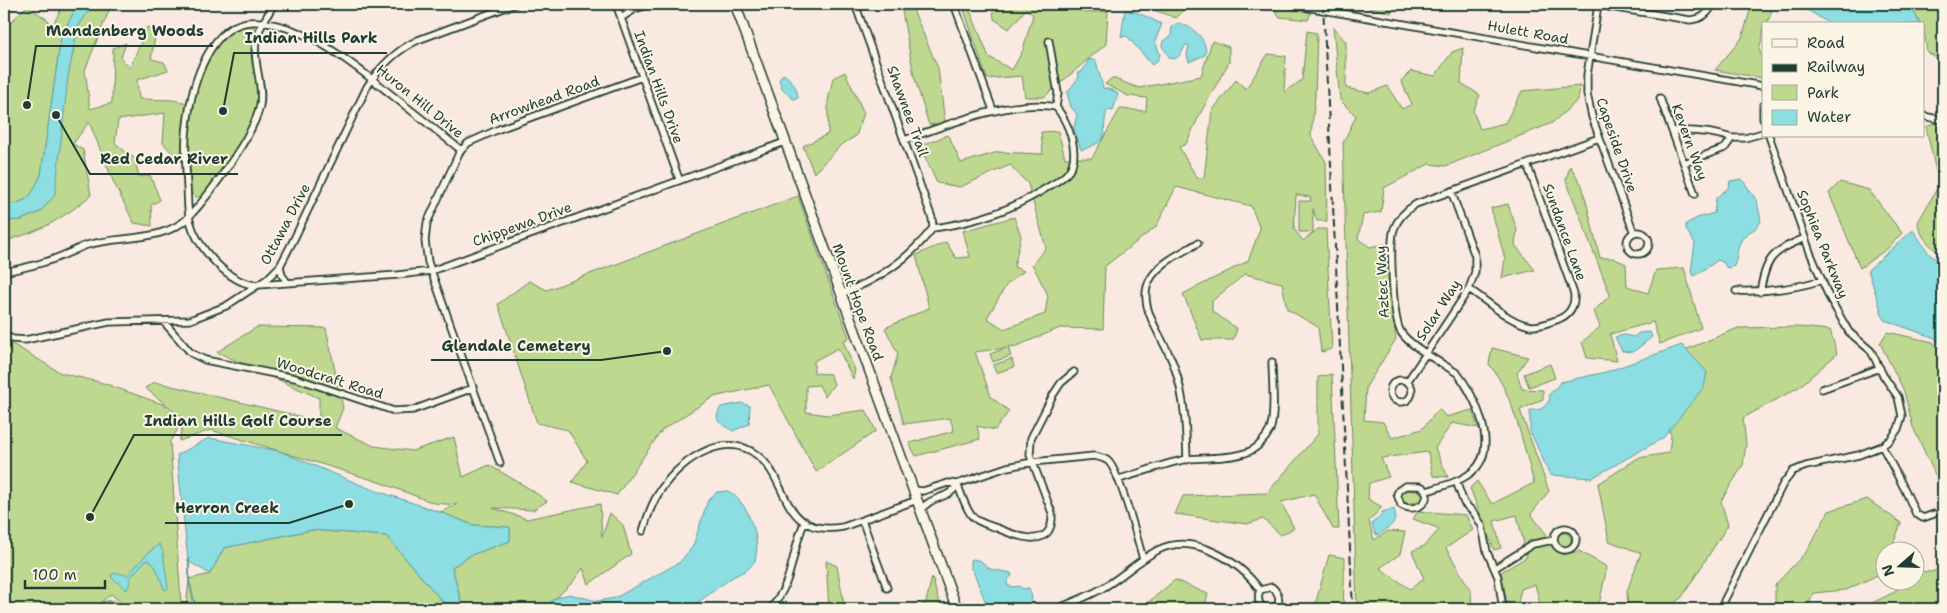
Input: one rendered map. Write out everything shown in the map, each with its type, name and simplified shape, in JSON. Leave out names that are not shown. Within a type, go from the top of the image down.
[{"type":"street","points":[[4,272],[62,256],[88,244],[113,239],[156,235],[183,222],[189,217],[200,205],[248,135],[258,113],[262,92],[255,48],[258,33],[274,4]]},
{"type":"street","name":"Ottawa Drive","points":[[4,335],[16,340],[25,340],[108,322],[190,320],[226,306],[271,276],[280,266],[372,79],[392,58],[410,43],[516,4]]},
{"type":"street","name":"Indian Hills Drive","points":[[616,4],[679,179]]},
{"type":"street","name":"Mount Hope Road","points":[[734,4],[957,609]]},
{"type":"street","name":"Shawnee Trail","points":[[855,4],[905,140],[932,218],[933,228]]},
{"type":"street","points":[[954,4],[993,110]]},
{"type":"street","name":"Hulett Road","points":[[1288,4],[1762,86]]},
{"type":"street","points":[[1591,4],[1680,19],[1697,19],[1708,13],[1713,4]]},
{"type":"street","points":[[1635,11],[1636,4]]},
{"type":"street","points":[[621,18],[644,5]]},
{"type":"street","name":"Capeside Drive","points":[[1598,5],[1586,82],[1586,94],[1599,138],[1634,233]]},
{"type":"street","name":"Huron Hill Drive","points":[[258,285],[240,281],[214,262],[193,228],[189,217],[186,128],[200,73],[211,49],[223,33],[231,27],[243,23],[264,23],[287,29],[321,44],[353,63],[461,150]]},
{"type":"street","points":[[1049,41],[1058,94],[1056,107]]},
{"type":"street","name":"Arrowhead Road","points":[[461,150],[473,139],[642,77]]},
{"type":"street","name":"Kevern Way","points":[[1660,98],[1696,194]]},
{"type":"street","points":[[841,294],[872,281],[885,273],[922,242],[933,228],[958,225],[1018,203],[1043,190],[1068,172],[1073,161],[1074,151],[1063,115],[1056,107],[1046,104],[993,110],[905,140]]},
{"type":"street","points":[[1924,116],[1943,120]]},
{"type":"street","points":[[1672,131],[1688,130],[1732,138],[1744,138],[1762,132]]},
{"type":"street","name":"Aztec Way","points":[[1427,491],[1456,481],[1471,473],[1481,462],[1486,447],[1484,432],[1464,382],[1457,373],[1405,338],[1396,322],[1392,235],[1398,220],[1408,209],[1416,204],[1599,138]]},
{"type":"street","points":[[1684,163],[1725,148],[1732,138]]},
{"type":"street","name":"Sophiea Parkway","points":[[1723,609],[1724,601],[1783,484],[1793,471],[1806,466],[1865,454],[1882,446],[1891,439],[1898,429],[1902,416],[1898,396],[1871,351],[1849,332],[1829,297],[1805,238],[1770,138]]},
{"type":"street","name":"Chippewa Drive","points":[[258,285],[398,275],[431,270],[785,142]]},
{"type":"street","points":[[461,150],[427,223],[425,247],[431,270],[500,463]]},
{"type":"street","name":"Sundance Lane","points":[[1468,289],[1515,320],[1528,325],[1546,324],[1565,316],[1572,309],[1573,291],[1527,164]]},
{"type":"street","name":"Solar Way","points":[[1407,382],[1468,289],[1476,272],[1475,256],[1452,191]]},
{"type":"street","points":[[1760,292],[1765,270],[1778,250],[1805,238]]},
{"type":"street","points":[[1187,460],[1187,424],[1183,396],[1175,366],[1147,308],[1146,296],[1147,286],[1153,274],[1198,242]]},
{"type":"street","points":[[280,266],[282,275],[288,282]]},
{"type":"street","points":[[1736,291],[1760,292],[1796,288],[1822,280]]},
{"type":"street","name":"Woodcraft Road","points":[[162,321],[191,353],[205,360],[295,378],[394,411],[413,410],[473,388]]},
{"type":"street","points":[[1118,479],[1187,460],[1246,453],[1256,448],[1266,437],[1273,418],[1272,362]]},
{"type":"street","points":[[1822,389],[1880,368]]},
{"type":"street","points":[[958,484],[972,516],[979,521],[1000,530],[1033,539],[1046,533],[1052,523],[1052,513],[1033,462],[1030,447],[1035,428],[1057,389],[1074,372]]},
{"type":"street","points":[[643,531],[657,496],[673,474],[701,454],[716,447],[728,445],[746,449],[760,458],[768,467],[790,508],[805,521],[818,527],[843,527],[917,500]]},
{"type":"street","points":[[1882,446],[1916,514],[1923,518],[1934,514]]},
{"type":"street","points":[[914,490],[923,491],[948,483],[958,484],[1007,467],[1033,462],[1094,456],[1108,461],[1118,479],[1143,560]]},
{"type":"street","points":[[1456,481],[1464,503],[1477,517],[1482,526],[1487,552],[1499,580],[1503,609]]},
{"type":"street","points":[[921,511],[929,501],[953,491],[958,484]]},
{"type":"street","name":"Aztec Way","points":[[1420,486],[1427,491],[1426,501],[1418,506],[1405,508],[1398,500],[1398,492],[1403,487],[1420,486]]},
{"type":"street","points":[[862,520],[887,588]]},
{"type":"street","points":[[770,609],[788,581],[796,544],[805,521]]},
{"type":"street","points":[[1495,568],[1533,544],[1554,540]]},
{"type":"street","points":[[1056,609],[1100,590],[1159,549],[1179,545],[1195,545],[1216,552],[1234,564],[1253,579],[1260,590],[1259,601],[1266,609]]},
{"type":"street","points":[[1260,590],[1272,587],[1278,593],[1280,598],[1278,605],[1271,609]]},
{"type":"green space","points":[[64,4],[78,4],[61,37],[41,175],[28,197],[19,202],[4,205],[4,23],[8,25],[27,6],[48,20],[50,30]]},
{"type":"green space","points":[[93,4],[114,4],[110,8],[85,70],[90,109],[112,103],[113,48],[126,43],[121,58],[130,68],[147,27],[156,32],[151,59],[164,62],[168,70],[137,80],[139,99],[172,100],[189,103],[183,152],[174,155],[163,143],[165,113],[118,120],[115,143],[135,159],[139,177],[150,175],[160,200],[151,205],[152,226],[134,223],[114,183],[89,122],[73,144],[83,150],[91,195],[73,210],[54,222],[33,232],[11,239],[7,262],[4,262],[4,221],[21,220],[40,212],[78,27]]},
{"type":"green space","points":[[992,4],[1081,4],[1084,13],[1108,11],[1106,44],[1044,97],[1025,97],[1022,76],[987,79],[964,10],[969,8],[989,57],[1012,70],[1023,50],[1033,15],[1026,9],[1009,29],[994,19]]},
{"type":"green space","points":[[1138,4],[1191,4],[1176,18]]},
{"type":"green space","points":[[1270,4],[1283,4],[1282,6],[1311,13],[1308,20],[1280,17]]},
{"type":"green space","points":[[1357,4],[1392,4],[1391,13]]},
{"type":"green space","points":[[1752,4],[1776,4],[1768,22],[1762,22],[1762,39],[1759,49],[1762,58],[1762,78],[1715,70],[1742,38]]},
{"type":"green space","points":[[1910,4],[1932,4],[1937,12],[1943,16],[1943,61],[1927,52],[1924,22],[1919,22]]},
{"type":"green space","points":[[913,10],[938,68],[945,123],[929,125],[914,76],[902,11]]},
{"type":"green space","points":[[252,25],[256,30],[253,49],[257,99],[254,112],[243,137],[228,160],[205,193],[202,196],[196,197],[191,193],[189,143],[194,101],[198,86],[209,58],[224,36],[237,28]]},
{"type":"green space","points":[[1333,27],[1346,42],[1346,88],[1369,93],[1387,86],[1402,109],[1412,104],[1401,81],[1411,71],[1435,76],[1452,52],[1463,48],[1461,83],[1480,95],[1473,111],[1480,129],[1505,123],[1522,91],[1580,86],[1578,100],[1552,123],[1446,166],[1429,164],[1384,188],[1381,212],[1363,215],[1358,239],[1370,247],[1385,244],[1396,339],[1366,387],[1364,420],[1383,422],[1392,438],[1422,429],[1439,409],[1446,417],[1472,410],[1478,428],[1452,423],[1435,448],[1448,477],[1433,476],[1428,452],[1381,458],[1389,477],[1369,483],[1368,499],[1382,507],[1369,521],[1374,540],[1388,531],[1405,532],[1400,554],[1380,568],[1410,589],[1424,579],[1412,551],[1424,546],[1440,529],[1413,519],[1418,511],[1466,515],[1473,530],[1446,548],[1471,591],[1472,609],[1357,609],[1343,143],[1356,116],[1340,100]]},
{"type":"green space","points":[[1307,31],[1317,33],[1315,96],[1311,136],[1326,162],[1327,221],[1317,221],[1313,209],[1313,232],[1299,232],[1299,201],[1311,201],[1310,197],[1296,195],[1294,229],[1303,241],[1318,229],[1326,229],[1332,349],[1321,352],[1318,327],[1287,309],[1282,283],[1245,274],[1212,301],[1212,311],[1237,329],[1233,340],[1202,340],[1183,294],[1248,261],[1260,229],[1251,206],[1176,187],[1156,227],[1105,266],[1103,329],[1060,328],[1017,346],[1008,347],[1011,356],[993,362],[990,354],[1006,348],[975,352],[991,397],[1009,411],[995,430],[977,426],[980,439],[916,456],[909,443],[954,431],[950,418],[904,424],[891,378],[898,354],[885,328],[929,308],[916,255],[946,242],[956,258],[970,257],[963,231],[1014,217],[1021,236],[1014,267],[1024,271],[1007,284],[987,318],[1004,329],[1045,314],[1048,295],[1032,264],[1046,248],[1028,184],[1010,165],[960,187],[937,183],[920,146],[948,135],[961,163],[998,152],[1043,154],[1041,132],[1058,131],[1065,158],[1092,158],[1120,109],[1146,111],[1147,98],[1128,96],[1105,84],[1112,78],[1139,88],[1201,76],[1212,41],[1229,47],[1229,62],[1200,114],[1186,144],[1179,147],[1197,178],[1204,178],[1212,111],[1236,80],[1246,89],[1268,54],[1286,56],[1284,92],[1302,80]]},
{"type":"green space","points":[[845,72],[864,113],[856,136],[841,145],[814,173],[803,146],[828,134],[828,101],[833,78]]},
{"type":"green space","points":[[1943,120],[1943,256],[1927,242],[1918,222],[1939,185],[1926,127]]},
{"type":"green space","points":[[1570,166],[1582,185],[1600,258],[1613,258],[1626,264],[1627,286],[1648,293],[1656,270],[1684,268],[1701,328],[1660,344],[1653,322],[1610,334],[1617,361],[1587,358],[1582,342],[1600,327],[1594,311],[1610,295],[1566,180]]},
{"type":"green space","points":[[1840,182],[1869,190],[1902,233],[1888,248],[1860,268],[1829,193]]},
{"type":"green space","points":[[798,196],[849,338],[843,341],[855,370],[853,379],[838,348],[814,361],[814,373],[830,374],[834,384],[825,397],[819,385],[806,386],[806,412],[828,415],[866,410],[876,431],[816,472],[769,385],[713,397],[662,430],[617,495],[572,482],[587,461],[568,430],[537,423],[498,304],[529,281],[547,290]]},
{"type":"green space","points":[[1508,204],[1517,230],[1515,245],[1535,270],[1502,278],[1505,259],[1491,208]]},
{"type":"green space","points":[[257,327],[326,328],[343,408],[335,428],[374,446],[412,451],[454,437],[463,477],[489,465],[547,501],[533,510],[493,508],[527,519],[600,504],[602,537],[610,513],[623,525],[631,554],[589,584],[583,568],[572,583],[544,609],[456,609],[461,601],[452,567],[471,555],[510,541],[510,527],[473,525],[440,512],[457,505],[434,503],[376,481],[211,430],[179,441],[184,419],[145,388],[155,382],[319,421],[319,398],[217,352]]},
{"type":"green space","points":[[1798,327],[1830,330],[1837,354],[1799,387],[1743,418],[1746,444],[1743,465],[1721,501],[1728,525],[1682,597],[1666,609],[1628,609],[1627,591],[1641,553],[1609,541],[1598,484],[1638,458],[1669,453],[1671,435],[1658,406],[1680,352],[1738,328]]},
{"type":"green space","points":[[1887,332],[1933,342],[1943,357],[1943,484],[1939,483],[1913,427],[1904,391],[1880,343]]},
{"type":"green space","points":[[4,339],[61,373],[103,383],[165,405],[178,422],[177,431],[170,441],[181,602],[178,609],[129,609],[111,594],[101,602],[113,600],[127,609],[4,609]]},
{"type":"green space","points":[[1492,348],[1528,357],[1517,373],[1522,389],[1543,390],[1543,399],[1520,410],[1549,491],[1531,514],[1562,555],[1579,551],[1607,567],[1598,609],[1547,609],[1540,604],[1535,584],[1521,589],[1518,602],[1531,609],[1508,609],[1501,572],[1527,557],[1517,515],[1494,521],[1501,548],[1494,550],[1470,488],[1477,481],[1492,504],[1534,483],[1522,437],[1511,405],[1498,376],[1489,364]]},
{"type":"green space","points":[[1012,359],[1014,367],[996,373],[993,365]]},
{"type":"green space","points":[[1550,364],[1555,378],[1529,387],[1524,374]]},
{"type":"green space","points":[[1332,374],[1339,529],[1333,529],[1314,494],[1281,502],[1294,528],[1281,535],[1263,519],[1247,524],[1175,514],[1183,496],[1267,493],[1318,434],[1318,377]]},
{"type":"green space","points":[[1409,490],[1422,492],[1423,499],[1410,504],[1404,503],[1403,493]]},
{"type":"green space","points":[[1867,499],[1901,523],[1895,540],[1874,540],[1874,577],[1846,590],[1813,593],[1807,609],[1775,609],[1775,585],[1806,552],[1829,511]]},
{"type":"green space","points":[[311,530],[386,536],[449,609],[333,609],[319,605],[305,609],[186,609],[189,579],[210,574],[224,548]]},
{"type":"green space","points":[[1561,533],[1567,533],[1571,540],[1567,547],[1561,547],[1557,543],[1557,537]]},
{"type":"green space","points":[[1329,555],[1345,558],[1343,609],[1314,609]]},
{"type":"green space","points":[[826,561],[837,566],[845,609],[829,609]]},
{"type":"green space","points":[[1943,568],[1943,606],[1939,609],[1877,609],[1872,603],[1896,590],[1924,590],[1924,572],[1931,572]]},
{"type":"green space","points":[[932,577],[941,609],[917,609],[926,602]]},
{"type":"green space","points":[[1175,580],[1208,594],[1204,609],[1140,609]]},
{"type":"water","points":[[78,4],[93,4],[78,27],[68,77],[55,195],[40,212],[21,220],[4,221],[4,205],[19,202],[28,197],[41,175],[61,37]]},
{"type":"water","points":[[1798,4],[1910,4],[1919,22],[1827,22]]},
{"type":"water","points":[[1125,10],[1136,12],[1162,24],[1155,41],[1160,55],[1152,65],[1127,36],[1121,37]]},
{"type":"water","points":[[1178,23],[1189,27],[1198,34],[1206,49],[1205,55],[1189,62],[1187,55],[1189,46],[1186,44],[1181,54],[1175,59],[1170,58],[1162,46],[1163,41],[1171,36],[1172,26]]},
{"type":"water","points":[[1089,59],[1096,61],[1103,88],[1118,94],[1113,111],[1107,110],[1104,136],[1098,143],[1081,150],[1074,128],[1077,114],[1071,107],[1067,93],[1079,77],[1078,73],[1082,72]]},
{"type":"water","points":[[783,74],[794,84],[798,98],[793,99],[782,89],[779,80]]},
{"type":"water","points":[[1742,179],[1757,201],[1761,221],[1741,241],[1734,266],[1726,267],[1723,262],[1718,260],[1694,276],[1691,272],[1695,243],[1686,230],[1686,224],[1697,218],[1714,213],[1716,198],[1729,187],[1730,181]]},
{"type":"water","points":[[1913,230],[1930,255],[1943,263],[1943,348],[1935,338],[1884,320],[1868,270]]},
{"type":"water","points":[[1650,332],[1652,337],[1633,352],[1622,351],[1615,337],[1624,335],[1634,337],[1639,333]]},
{"type":"water","points":[[1682,345],[1707,372],[1704,387],[1663,438],[1592,478],[1550,475],[1530,431],[1530,410],[1544,407],[1550,399],[1549,395],[1561,382],[1606,372]]},
{"type":"water","points":[[742,403],[750,406],[749,424],[733,431],[720,422],[717,416],[718,412],[721,407]]},
{"type":"water","points":[[209,438],[279,451],[371,489],[473,525],[510,527],[510,541],[471,555],[452,567],[461,601],[456,609],[449,609],[386,536],[311,530],[224,548],[210,574],[188,561],[177,455]]},
{"type":"water","points":[[728,491],[737,497],[747,511],[755,532],[757,547],[755,561],[748,569],[731,578],[689,609],[544,609],[553,599],[569,594],[597,601],[615,598],[680,562],[693,546],[708,500],[717,492]]},
{"type":"water","points":[[1394,509],[1395,518],[1392,525],[1379,535],[1375,534],[1372,523],[1379,518],[1382,512]]},
{"type":"water","points":[[159,544],[163,552],[168,588],[166,590],[156,569],[148,560],[129,579],[130,582],[127,590],[112,578],[111,575],[117,573],[127,576]]},
{"type":"water","points":[[971,560],[981,561],[990,569],[1011,573],[1012,576],[1008,579],[1007,585],[1019,586],[1023,589],[1029,588],[1032,597],[1030,607],[1025,609],[988,608],[971,569]]},
{"type":"waterway","points":[[189,559],[189,581],[196,609]]},
{"type":"waterway","points":[[86,609],[90,607],[102,609]]},
{"type":"railway","points":[[1323,4],[1353,609]]},
{"type":"place","name":"Mandenberg Woods","points":[[27,105]]},
{"type":"place","name":"Indian Hills Park","points":[[223,111]]},
{"type":"place","name":"Red Cedar River","points":[[56,115]]},
{"type":"place","name":"Glendale Cemetery","points":[[667,351]]},
{"type":"place","name":"Herron Creek","points":[[349,504]]},
{"type":"place","name":"Indian Hills Golf Course","points":[[90,517]]}]
